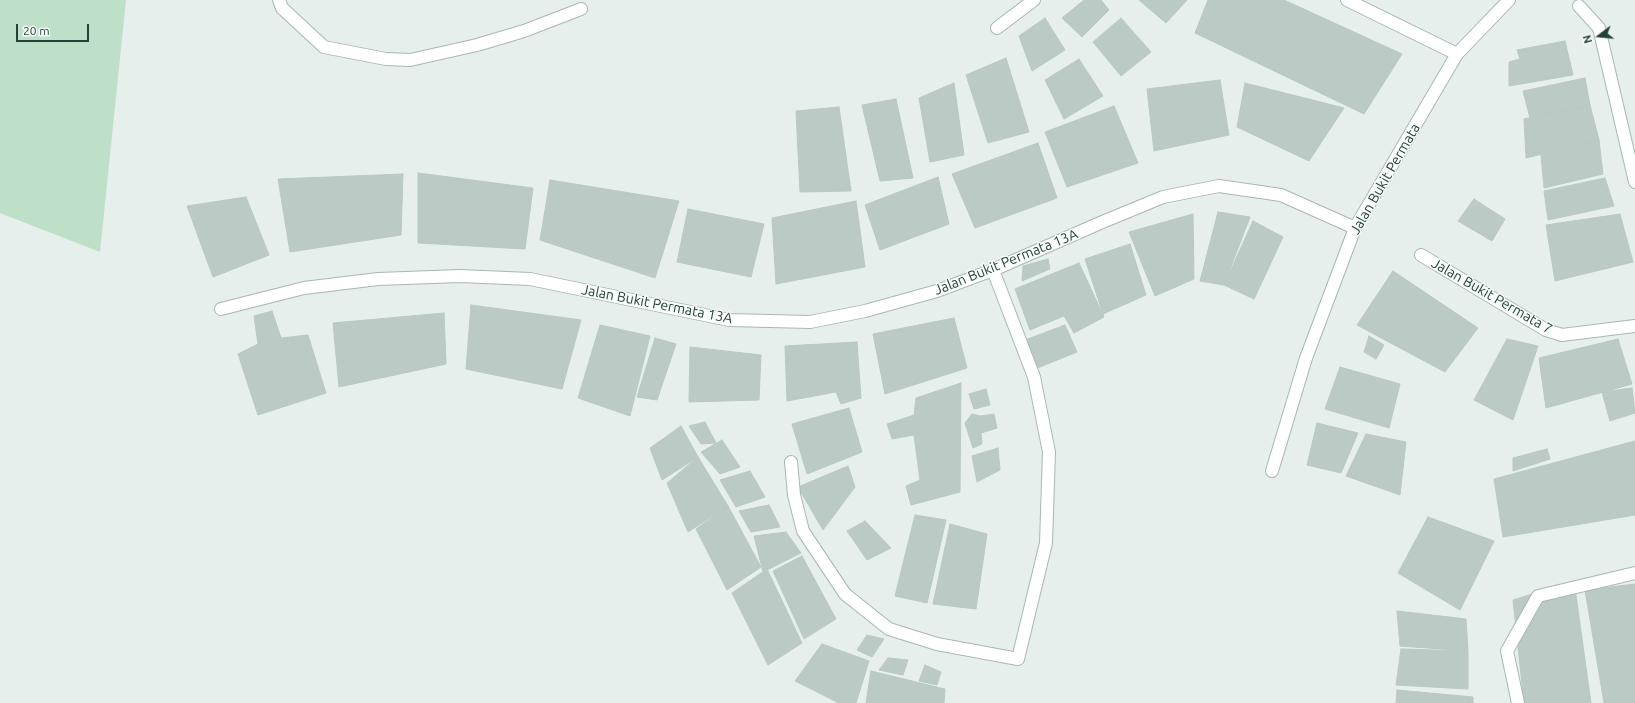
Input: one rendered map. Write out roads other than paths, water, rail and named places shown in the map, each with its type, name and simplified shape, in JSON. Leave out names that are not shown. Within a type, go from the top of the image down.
[{"type":"street","points":[[279,0],[282,8],[324,47],[386,59],[410,60],[477,45],[524,31],[580,8]]},
{"type":"street","points":[[997,28],[1034,0]]},
{"type":"street","points":[[1347,0],[1457,54]]},
{"type":"street","name":"Jalan Bukit Permata","points":[[1272,471],[1306,358],[1355,228],[1457,54],[1509,0]]},
{"type":"street","points":[[1579,6],[1599,28],[1635,182]]},
{"type":"street","name":"Jalan Bukit Permata 13A","points":[[221,309],[304,288],[378,279],[460,276],[530,279],[729,320],[810,322],[866,311],[937,291],[993,270],[1163,197],[1218,186],[1281,195],[1355,228]]},
{"type":"street","name":"Jalan Bukit Permata 7","points":[[1421,255],[1546,330],[1562,335],[1635,326]]},
{"type":"street","points":[[790,462],[794,495],[803,531],[845,594],[889,629],[937,644],[1018,659],[1046,543],[1049,452],[1034,377],[993,270]]},
{"type":"street","points":[[1518,703],[1507,651],[1538,596],[1635,573]]}]
